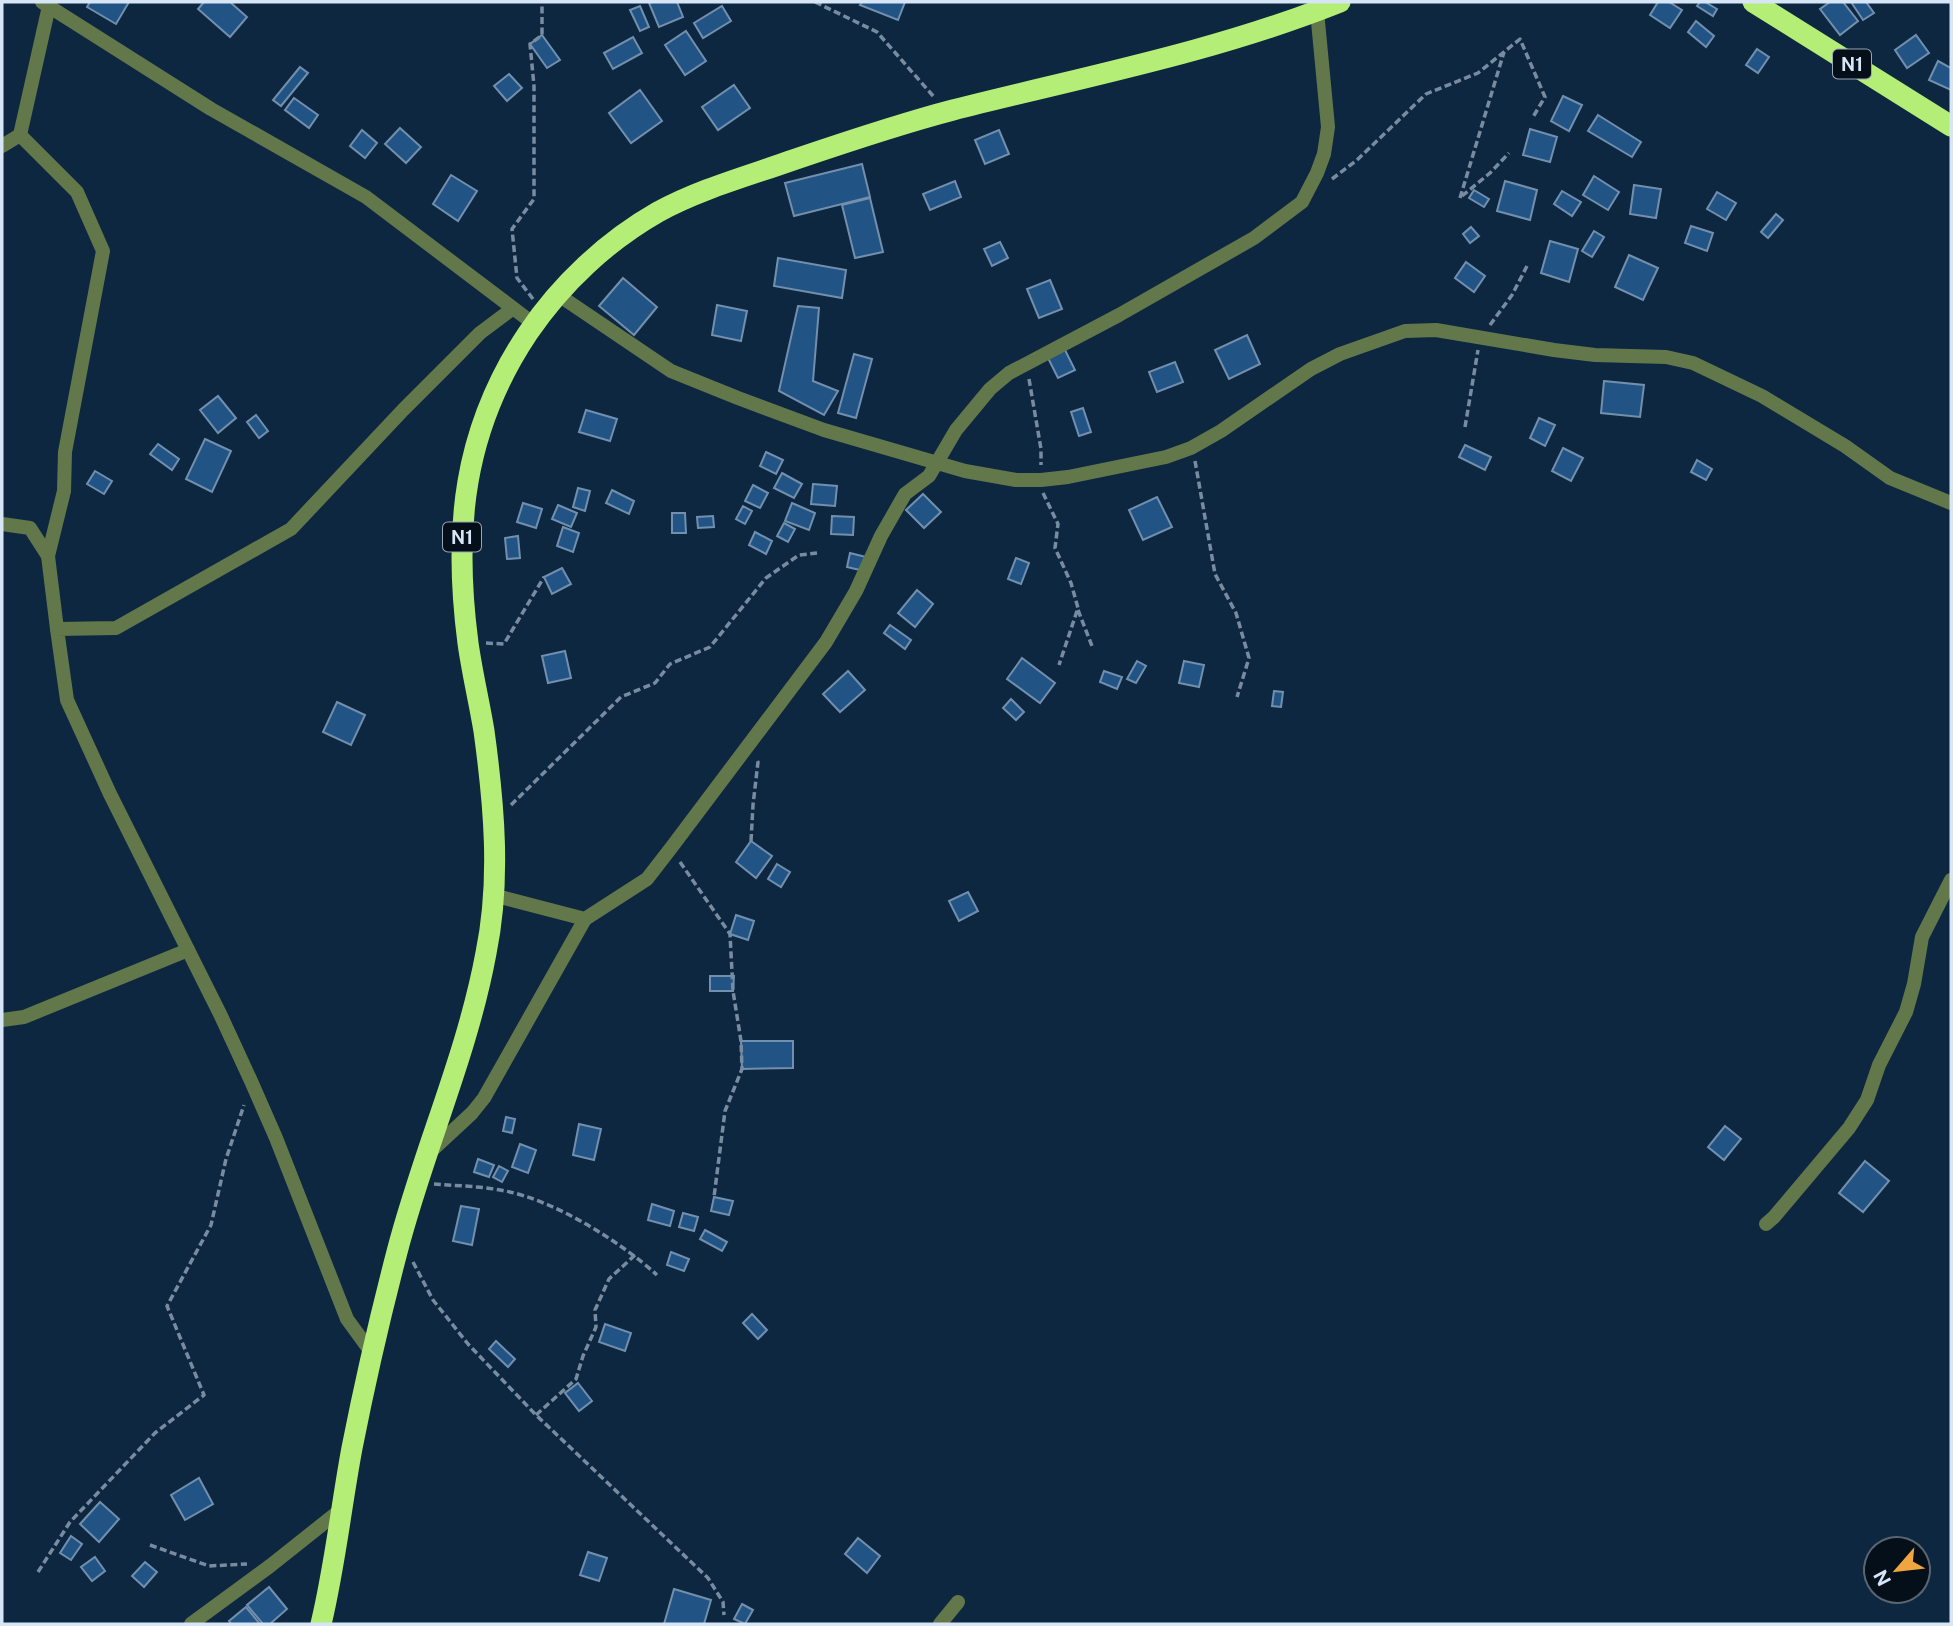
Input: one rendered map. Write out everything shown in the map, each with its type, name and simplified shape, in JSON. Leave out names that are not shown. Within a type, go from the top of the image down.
[{"type":"highway","name":"N1","points":[[321,1624],[332,1581],[371,1352],[401,1238],[451,1088],[487,949],[494,895],[495,822],[484,730],[468,642],[461,552],[471,460],[481,424],[498,381],[538,318],[594,258],[654,214],[696,194],[947,112],[1148,63],[1256,33],[1340,2]]},
{"type":"highway","name":"N1","points":[[1753,2],[1951,126]]},
{"type":"street","points":[[2,146],[20,135],[45,4],[211,109],[366,197],[512,309],[538,318]]},
{"type":"street","points":[[428,1154],[472,1113],[484,1098],[585,919],[647,879],[826,642],[844,613],[899,503],[929,476],[956,430],[990,389],[1009,373],[1254,238],[1302,202],[1324,154],[1328,127],[1317,11]]},
{"type":"street","points":[[20,135],[76,192],[103,251],[65,452],[64,491],[48,556],[67,700],[110,794],[251,1081],[347,1320],[371,1352]]},
{"type":"street","points":[[558,294],[671,371],[824,430],[965,471],[1004,478],[1041,480],[1166,457],[1191,449],[1252,411],[1311,369],[1340,354],[1405,331],[1436,330],[1554,350],[1595,355],[1667,357],[1693,363],[1762,396],[1845,446],[1889,478],[1951,503]]},
{"type":"street","points":[[57,629],[116,628],[291,529],[412,400],[481,333],[512,309]]},
{"type":"street","points":[[2,524],[30,528],[48,556]]},
{"type":"street","points":[[1766,1224],[1849,1128],[1867,1100],[1879,1065],[1906,1012],[1922,937],[1951,880]]},
{"type":"street","points":[[494,895],[585,919]]},
{"type":"street","points":[[2,1020],[24,1017],[188,950]]},
{"type":"street","points":[[191,1624],[343,1508]]},
{"type":"street","points":[[940,1624],[958,1602]]},
{"type":"path","points":[[538,318],[517,278],[512,229],[534,199],[534,86],[530,44],[542,35],[542,2]]},
{"type":"path","points":[[815,2],[877,32],[947,112]]},
{"type":"path","points":[[1302,202],[1357,160],[1426,94],[1478,74],[1520,39],[1545,97],[1533,117]]},
{"type":"path","points":[[1505,51],[1460,198],[1509,153]]},
{"type":"path","points":[[1028,363],[1041,449],[1040,488],[1058,524],[1055,548],[1071,583],[1092,646]]},
{"type":"path","points":[[1191,449],[1198,467],[1215,574],[1236,614],[1249,658],[1237,697]]},
{"type":"path","points":[[495,822],[621,698],[655,683],[670,664],[710,648],[766,578],[799,555],[817,553]]},
{"type":"path","points":[[468,642],[504,644],[544,578]]},
{"type":"path","points":[[1059,665],[1078,608]]},
{"type":"path","points":[[749,743],[758,762],[751,841]]},
{"type":"path","points":[[671,848],[730,934],[733,991],[741,1041],[741,1069],[725,1111],[714,1197]]},
{"type":"path","points":[[38,1572],[70,1522],[155,1433],[204,1395],[167,1306],[211,1225],[226,1159],[251,1081]]},
{"type":"path","points":[[418,1182],[507,1191],[558,1209],[635,1255],[657,1275]]},
{"type":"path","points":[[401,1238],[433,1300],[468,1344],[536,1415],[708,1578],[723,1602],[724,1615]]},
{"type":"path","points":[[536,1415],[576,1379],[596,1327],[595,1310],[608,1279],[635,1255]]},
{"type":"path","points":[[150,1545],[209,1566],[259,1563],[270,1566]]},
{"type":"building","points":[[90,2],[129,2],[116,24],[87,7]]},
{"type":"building","points":[[204,2],[230,2],[247,17],[230,37],[198,9]]},
{"type":"building","points":[[677,2],[683,17],[659,27],[649,3]]},
{"type":"building","points":[[862,2],[905,2],[898,20],[860,5]]},
{"type":"building","points":[[1658,2],[1669,2],[1682,10],[1670,28],[1650,15]]},
{"type":"building","points":[[1700,2],[1717,9],[1713,16],[1697,6]]},
{"type":"building","points":[[1830,2],[1843,2],[1858,21],[1840,35],[1820,9]]},
{"type":"building","points":[[1851,2],[1866,2],[1874,13],[1863,20]]},
{"type":"building","points":[[640,6],[649,27],[640,31],[630,10]]},
{"type":"building","points":[[722,6],[731,21],[703,38],[694,23]]},
{"type":"building","points":[[1696,21],[1714,36],[1706,47],[1688,32]]},
{"type":"building","points":[[686,31],[706,61],[685,75],[665,45]]},
{"type":"building","points":[[542,35],[560,60],[547,68],[530,44]]},
{"type":"building","points":[[1916,35],[1929,53],[1907,68],[1895,50]]},
{"type":"building","points":[[633,37],[642,53],[613,69],[604,53]]},
{"type":"building","points":[[1757,49],[1769,57],[1758,73],[1746,65]]},
{"type":"building","points":[[1938,61],[1951,68],[1951,90],[1929,80]]},
{"type":"building","points":[[300,67],[308,73],[281,106],[273,100]]},
{"type":"building","points":[[509,74],[522,88],[507,101],[494,86]]},
{"type":"building","points":[[734,85],[750,108],[718,130],[702,107]]},
{"type":"building","points":[[640,90],[662,121],[631,143],[609,113]]},
{"type":"building","points":[[1563,96],[1582,105],[1569,131],[1551,121]]},
{"type":"building","points":[[294,98],[318,115],[309,128],[285,110]]},
{"type":"building","points":[[1598,115],[1641,142],[1632,157],[1588,131]]},
{"type":"building","points":[[400,128],[421,147],[406,163],[385,144]]},
{"type":"building","points":[[1530,129],[1557,137],[1550,162],[1523,155]]},
{"type":"building","points":[[362,130],[377,143],[365,158],[350,146]]},
{"type":"building","points":[[999,130],[1009,154],[985,164],[975,140]]},
{"type":"building","points":[[862,164],[870,197],[794,216],[785,183]]},
{"type":"building","points":[[451,175],[477,191],[458,221],[433,204]]},
{"type":"building","points":[[1594,176],[1619,192],[1608,210],[1583,195]]},
{"type":"building","points":[[955,181],[961,197],[930,210],[923,194]]},
{"type":"building","points":[[1505,181],[1537,190],[1530,220],[1497,211]]},
{"type":"building","points":[[1634,185],[1661,189],[1656,218],[1630,214]]},
{"type":"building","points":[[1474,190],[1489,199],[1484,207],[1469,198]]},
{"type":"building","points":[[1562,191],[1581,202],[1572,216],[1554,204]]},
{"type":"building","points":[[1717,192],[1736,203],[1726,220],[1707,209]]},
{"type":"building","points":[[870,198],[883,252],[855,258],[842,205]]},
{"type":"building","points":[[1776,214],[1783,220],[1768,238],[1761,232]]},
{"type":"building","points":[[1691,226],[1713,233],[1707,251],[1685,243]]},
{"type":"building","points":[[1471,227],[1479,236],[1470,243],[1463,234]]},
{"type":"building","points":[[1594,231],[1604,237],[1592,257],[1582,251]]},
{"type":"building","points":[[1550,241],[1578,249],[1569,282],[1541,273]]},
{"type":"building","points":[[1000,242],[1008,258],[992,266],[984,249]]},
{"type":"building","points":[[1629,255],[1658,268],[1643,300],[1615,287]]},
{"type":"building","points":[[778,258],[846,270],[842,298],[774,286]]},
{"type":"building","points":[[1466,262],[1485,276],[1474,292],[1455,278]]},
{"type":"building","points":[[623,278],[657,307],[634,335],[599,306]]},
{"type":"building","points":[[1050,280],[1062,309],[1039,318],[1027,289]]},
{"type":"building","points":[[717,305],[747,311],[741,341],[712,335]]},
{"type":"building","points":[[798,306],[819,308],[813,381],[838,391],[824,415],[779,391]]},
{"type":"building","points":[[1247,335],[1260,364],[1229,379],[1215,350]]},
{"type":"building","points":[[1064,348],[1075,370],[1058,378],[1047,356]]},
{"type":"building","points":[[854,354],[872,359],[856,418],[838,413]]},
{"type":"building","points":[[1175,362],[1183,382],[1157,392],[1149,372]]},
{"type":"building","points":[[1604,381],[1644,385],[1640,417],[1601,413]]},
{"type":"building","points":[[218,396],[236,418],[218,433],[200,410]]},
{"type":"building","points":[[1083,408],[1091,432],[1079,436],[1071,412]]},
{"type":"building","points":[[586,410],[617,419],[610,441],[579,432]]},
{"type":"building","points":[[256,415],[268,431],[259,438],[247,422]]},
{"type":"building","points":[[1539,418],[1555,425],[1545,446],[1530,438]]},
{"type":"building","points":[[205,439],[231,451],[212,492],[186,479]]},
{"type":"building","points":[[158,444],[179,459],[172,470],[150,454]]},
{"type":"building","points":[[1465,445],[1491,457],[1485,470],[1459,457]]},
{"type":"building","points":[[1563,448],[1583,458],[1571,481],[1552,471]]},
{"type":"building","points":[[766,452],[783,460],[776,474],[760,466]]},
{"type":"building","points":[[1697,460],[1712,469],[1706,480],[1691,472]]},
{"type":"building","points":[[95,471],[112,481],[104,494],[87,484]]},
{"type":"building","points":[[782,473],[802,484],[794,498],[774,488]]},
{"type":"building","points":[[813,484],[837,486],[835,506],[811,504]]},
{"type":"building","points":[[753,485],[768,493],[760,508],[745,501]]},
{"type":"building","points":[[578,488],[590,491],[585,511],[573,507]]},
{"type":"building","points":[[612,490],[634,501],[629,514],[606,503]]},
{"type":"building","points":[[923,494],[941,512],[924,528],[906,510]]},
{"type":"building","points":[[1157,497],[1172,527],[1143,540],[1129,510]]},
{"type":"building","points":[[523,503],[542,509],[536,528],[517,522]]},
{"type":"building","points":[[792,503],[815,513],[809,530],[785,521]]},
{"type":"building","points":[[558,505],[577,513],[571,527],[552,519]]},
{"type":"building","points":[[743,506],[752,511],[745,524],[736,519]]},
{"type":"building","points":[[672,513],[685,513],[686,533],[672,533]]},
{"type":"building","points":[[713,516],[714,527],[698,528],[697,517]]},
{"type":"building","points":[[832,516],[854,517],[853,535],[831,534]]},
{"type":"building","points":[[784,523],[795,529],[788,542],[777,536]]},
{"type":"building","points":[[563,527],[579,533],[573,552],[557,546]]},
{"type":"building","points":[[755,532],[772,541],[766,554],[749,545]]},
{"type":"building","points":[[518,536],[520,558],[507,559],[505,538]]},
{"type":"building","points":[[850,553],[866,557],[864,571],[847,567]]},
{"type":"building","points":[[1016,558],[1029,563],[1021,584],[1008,579]]},
{"type":"building","points":[[562,568],[571,584],[552,594],[544,577]]},
{"type":"building","points":[[917,590],[933,604],[915,627],[898,613]]},
{"type":"building","points":[[890,625],[911,640],[905,649],[884,633]]},
{"type":"building","points":[[565,651],[571,678],[548,683],[542,656]]},
{"type":"building","points":[[1022,658],[1055,683],[1040,703],[1007,679]]},
{"type":"building","points":[[1137,661],[1146,666],[1136,683],[1127,679]]},
{"type":"building","points":[[1184,661],[1204,665],[1199,687],[1179,683]]},
{"type":"building","points":[[848,671],[865,690],[840,712],[823,694]]},
{"type":"building","points":[[1104,671],[1122,677],[1117,689],[1100,682]]},
{"type":"building","points":[[1274,691],[1283,692],[1281,707],[1272,706]]},
{"type":"building","points":[[1011,699],[1024,712],[1016,720],[1003,708]]},
{"type":"building","points":[[337,702],[365,715],[351,745],[323,732]]},
{"type":"building","points":[[751,841],[772,856],[756,878],[736,862]]},
{"type":"building","points":[[777,864],[790,872],[781,887],[768,879]]},
{"type":"building","points":[[968,892],[978,911],[959,921],[949,901]]},
{"type":"building","points":[[736,915],[754,921],[748,940],[730,934]]},
{"type":"building","points":[[710,976],[734,976],[733,991],[710,991]]},
{"type":"building","points":[[741,1041],[793,1041],[793,1068],[742,1069]]},
{"type":"building","points":[[506,1117],[515,1119],[512,1133],[503,1131]]},
{"type":"building","points":[[579,1124],[601,1129],[594,1160],[573,1155]]},
{"type":"building","points":[[1725,1126],[1741,1139],[1724,1160],[1708,1147]]},
{"type":"building","points":[[520,1144],[536,1150],[528,1173],[512,1167]]},
{"type":"building","points":[[478,1159],[494,1165],[489,1177],[474,1172]]},
{"type":"building","points":[[1865,1161],[1889,1181],[1863,1212],[1839,1193]]},
{"type":"building","points":[[499,1166],[508,1171],[502,1182],[493,1177]]},
{"type":"building","points":[[714,1197],[733,1201],[729,1215],[711,1211]]},
{"type":"building","points":[[652,1204],[674,1211],[670,1226],[648,1220]]},
{"type":"building","points":[[461,1206],[479,1209],[472,1245],[453,1241]]},
{"type":"building","points":[[683,1213],[698,1217],[694,1231],[679,1227]]},
{"type":"building","points":[[705,1230],[727,1242],[722,1251],[700,1239]]},
{"type":"building","points":[[671,1252],[689,1259],[684,1271],[667,1265]]},
{"type":"building","points":[[752,1314],[767,1330],[758,1339],[743,1323]]},
{"type":"building","points":[[605,1324],[631,1333],[625,1351],[599,1342]]},
{"type":"building","points":[[496,1341],[515,1359],[508,1367],[489,1349]]},
{"type":"building","points":[[578,1383],[592,1401],[579,1411],[565,1393]]},
{"type":"building","points":[[199,1478],[213,1504],[185,1520],[171,1495]]},
{"type":"building","points":[[100,1502],[119,1519],[99,1542],[80,1524]]},
{"type":"building","points":[[71,1536],[82,1544],[71,1560],[60,1553]]},
{"type":"building","points":[[858,1538],[880,1556],[867,1573],[845,1554]]},
{"type":"building","points":[[588,1552],[607,1558],[599,1581],[580,1575]]},
{"type":"building","points":[[95,1557],[105,1571],[92,1581],[81,1567]]},
{"type":"building","points":[[145,1562],[157,1572],[144,1587],[132,1576]]},
{"type":"building","points":[[269,1587],[287,1609],[270,1624],[263,1624],[247,1605]]},
{"type":"building","points":[[674,1589],[711,1600],[704,1624],[664,1624]]},
{"type":"building","points":[[742,1604],[753,1610],[745,1624],[734,1619]]},
{"type":"building","points":[[246,1607],[260,1624],[231,1624],[229,1621]]}]
